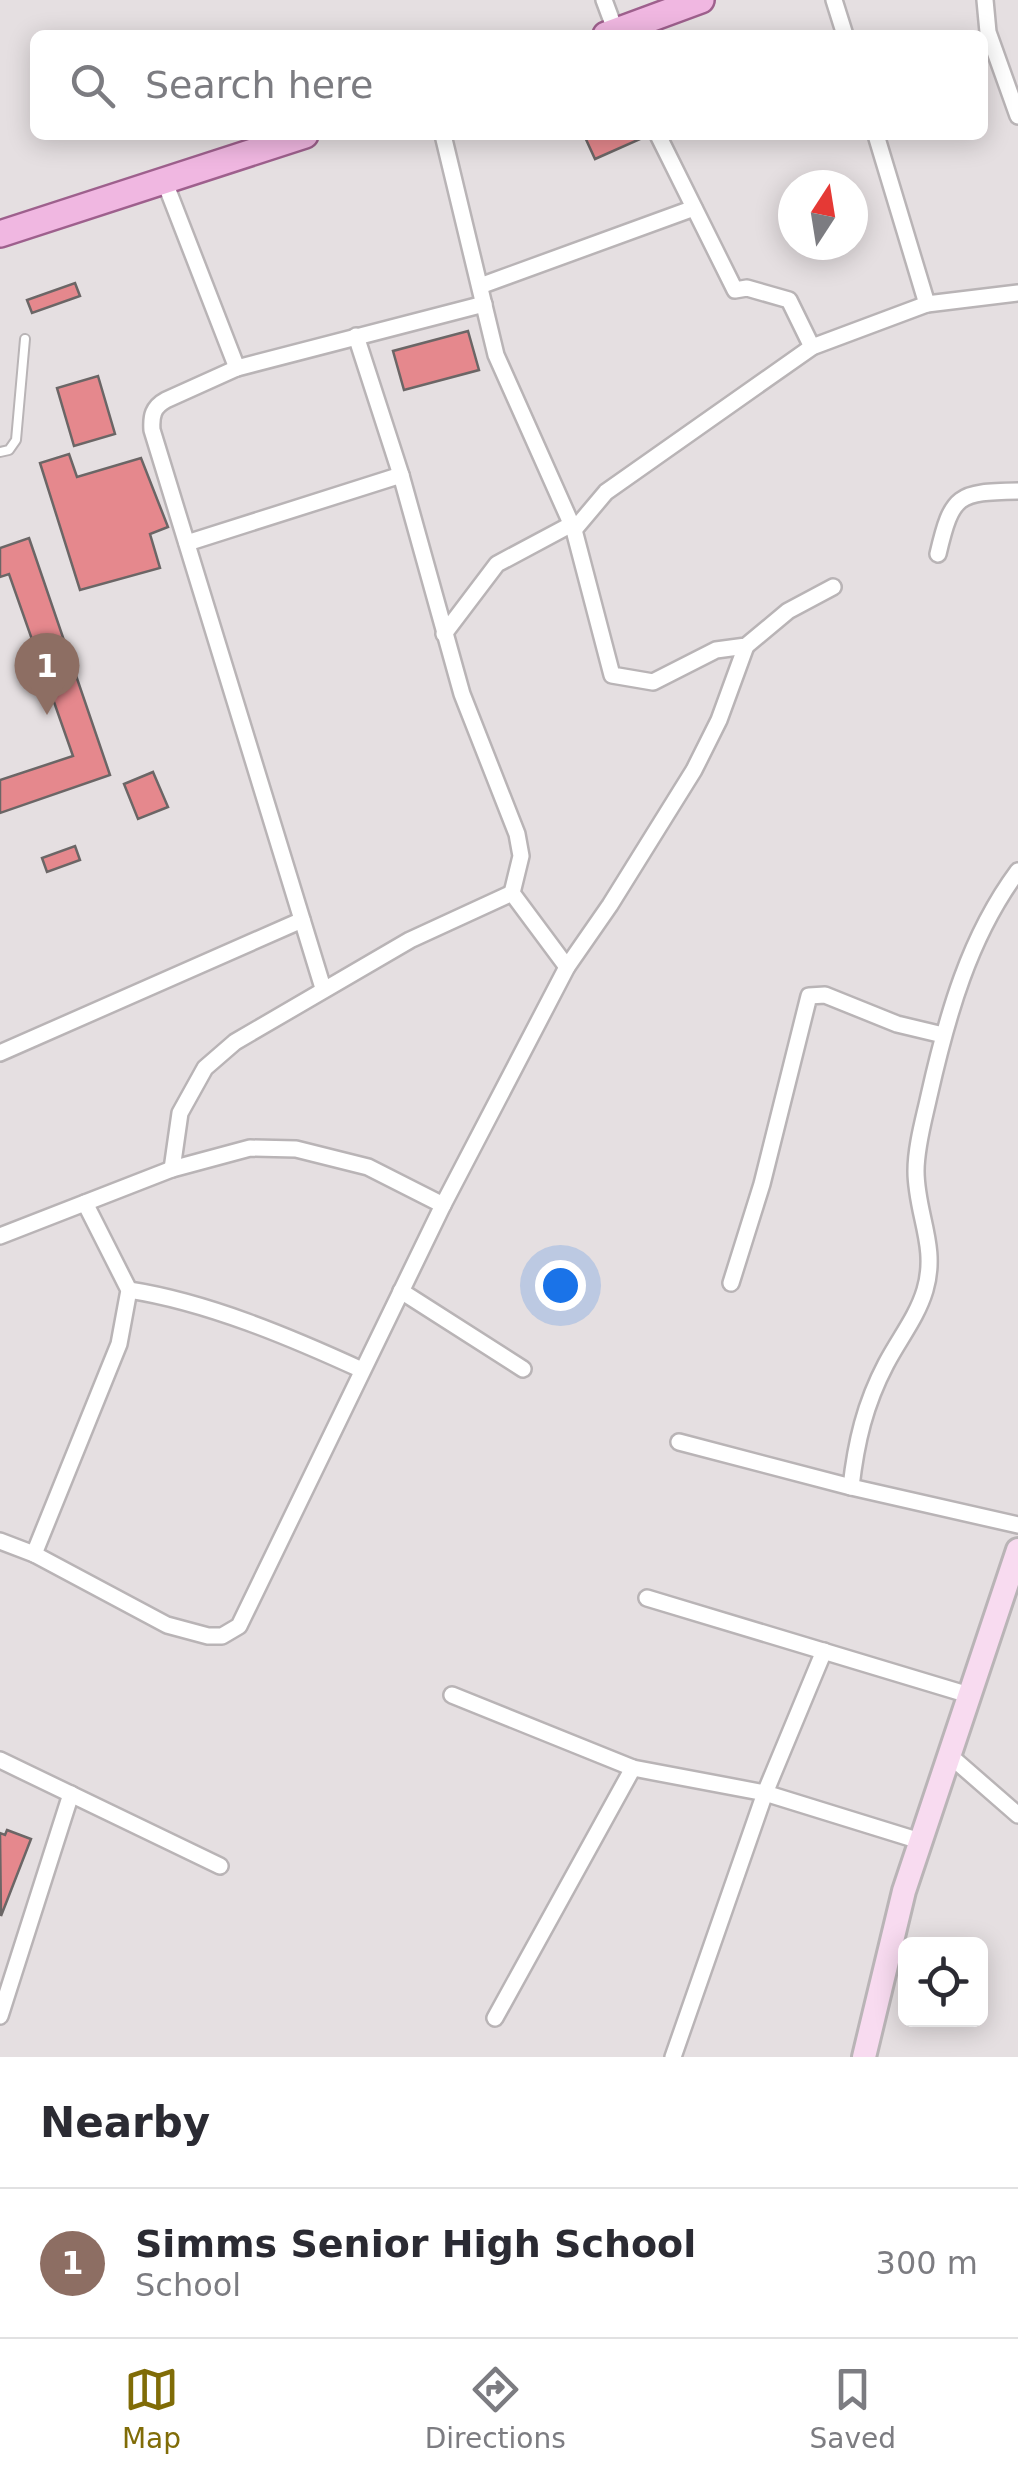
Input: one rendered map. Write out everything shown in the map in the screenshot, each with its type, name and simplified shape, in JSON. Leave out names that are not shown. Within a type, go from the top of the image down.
[{"type":"main road","points":[[622,30],[701,0]]},
{"type":"main road","points":[[0,234],[289,140]]},
{"type":"street","points":[[834,0],[843,30]]},
{"type":"street","points":[[986,0],[988,30]]},
{"type":"street","points":[[609,2],[612,30]]},
{"type":"street","points":[[988,32],[1018,116]]},
{"type":"street","points":[[445,140],[496,355],[573,527],[612,676],[653,682],[716,650],[746,646]]},
{"type":"street","points":[[660,140],[736,290],[747,288],[789,300],[812,346]]},
{"type":"street","points":[[878,140],[927,304]]},
{"type":"street","points":[[164,180],[237,368]]},
{"type":"street","points":[[480,286],[694,208]]},
{"type":"street","points":[[444,634],[497,564],[573,527],[606,492],[812,346],[927,304],[1018,293]]},
{"type":"street","points":[[323,988],[151,417],[166,400],[237,368],[484,304]]},
{"type":"street","points":[[356,336],[401,475],[462,694],[517,834],[522,856],[512,893]]},
{"type":"street","points":[[188,543],[401,475]]},
{"type":"street","points":[[938,554],[950,512],[961,498],[974,492],[1018,491]]},
{"type":"street","points":[[0,1541],[34,1554],[167,1624],[208,1636],[222,1636],[238,1626],[442,1204],[567,967],[694,770],[719,720],[746,646],[788,611],[833,587]]},
{"type":"street","points":[[851,1487],[856,1436],[870,1396],[914,1318],[932,1257],[916,1170],[943,1036],[980,933],[999,896],[1018,871]]},
{"type":"street","points":[[512,893],[567,967]]},
{"type":"street","points":[[172,1169],[180,1113],[205,1068],[234,1042],[410,940],[512,893]]},
{"type":"street","points":[[0,1053],[302,920]]},
{"type":"street","points":[[731,1283],[762,1184],[809,996],[825,996],[897,1024],[943,1036]]},
{"type":"street","points":[[0,1236],[172,1169],[250,1148],[296,1149],[368,1167],[442,1204]]},
{"type":"street","points":[[34,1554],[119,1344],[129,1290],[85,1203]]},
{"type":"street","points":[[129,1290],[170,1296],[306,1345],[362,1370]]},
{"type":"street","points":[[401,1291],[522,1369]]},
{"type":"street","points":[[680,1442],[1018,1525]]},
{"type":"street","points":[[864,2057],[904,1891],[1018,1550]]},
{"type":"street","points":[[648,1598],[969,1695]]},
{"type":"street","points":[[673,2057],[765,1793],[824,1651]]},
{"type":"street","points":[[452,1695],[633,1768],[765,1793],[920,1840]]},
{"type":"street","points":[[948,1754],[1018,1815]]},
{"type":"street","points":[[0,1760],[220,1866]]},
{"type":"street","points":[[495,2018],[633,1768]]},
{"type":"street","points":[[0,2016],[71,1794]]},
{"type":"street","points":[[0,1964],[17,1969]]},
{"type":"lane","points":[[0,452],[8,450],[16,440],[26,339]]},
{"type":"building","points":[[586,140],[638,140],[595,159]]},
{"type":"building","points":[[75,283],[80,296],[32,313],[27,300]]},
{"type":"building","points":[[468,331],[479,370],[404,390],[393,351]]},
{"type":"building","points":[[98,376],[115,434],[74,446],[57,388]]},
{"type":"building","points":[[69,454],[77,477],[141,458],[168,527],[150,534],[160,568],[80,590],[40,463]]},
{"type":"building","points":[[29,538],[110,775],[0,813],[0,780],[73,756],[9,574],[0,577],[0,548]]},
{"type":"building","points":[[153,772],[168,807],[138,819],[124,784]]},
{"type":"building","points":[[75,846],[80,860],[47,872],[42,858]]},
{"type":"building","points":[[7,1830],[31,1839],[1,1916],[0,1833],[5,1835]]},
{"type":"place","name":"Simms Senior High School","points":[[47,715]]}]
